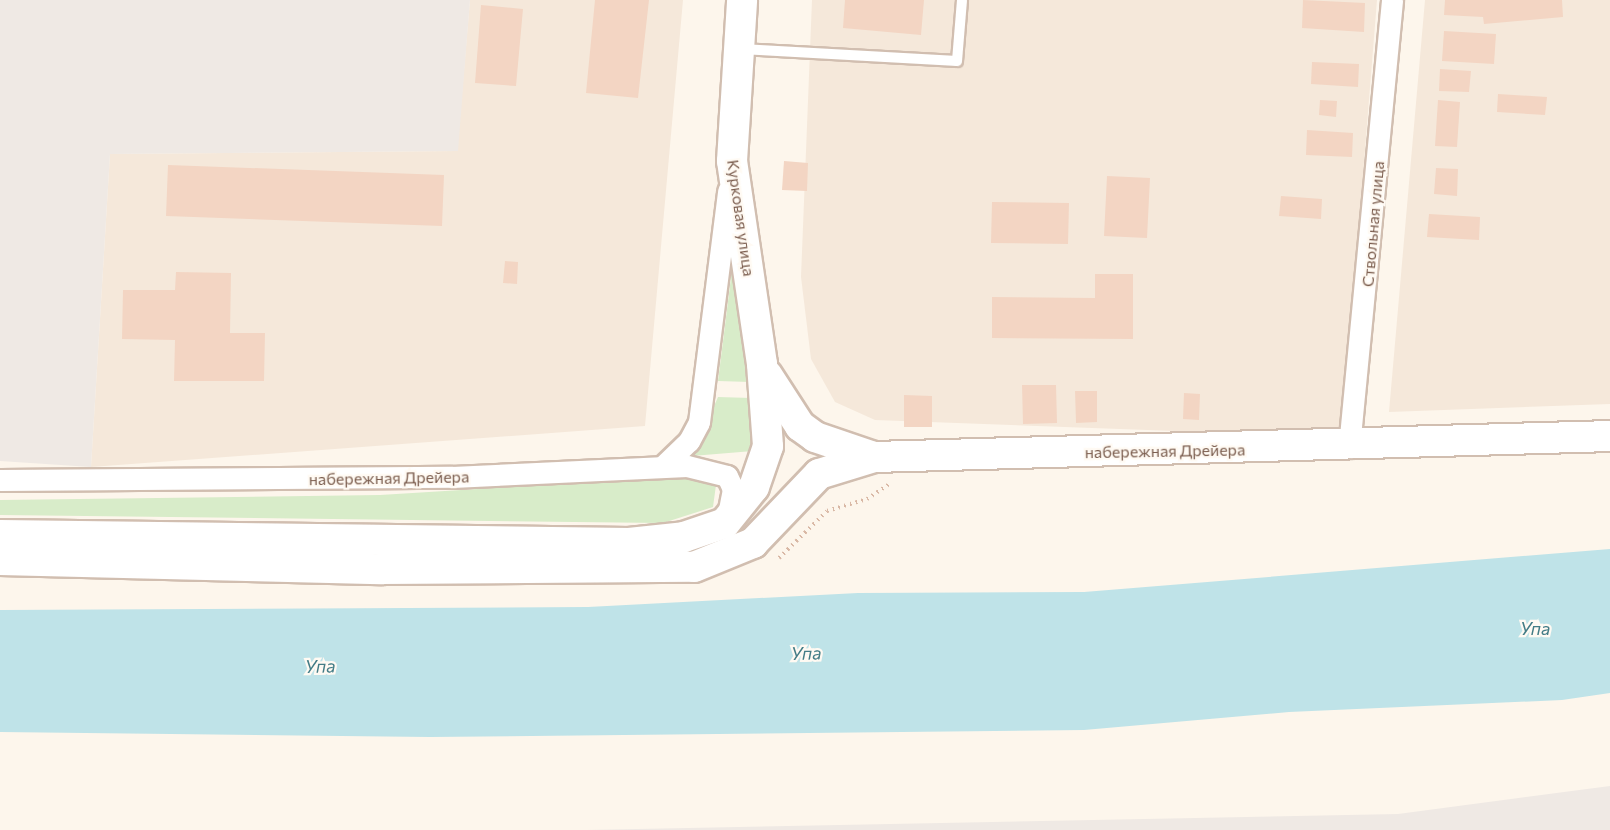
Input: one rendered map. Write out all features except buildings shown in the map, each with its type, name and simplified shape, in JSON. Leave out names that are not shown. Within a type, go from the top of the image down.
[{"type":"main road","name":"Курковая улица","points":[[725,523],[754,487],[765,464],[762,364],[732,160],[742,0]]},
{"type":"main road","name":"набережная Дрейера","points":[[762,364],[800,426],[815,437],[874,457],[1349,447],[1610,436]]},
{"type":"main road","points":[[0,560],[393,569],[694,567],[753,543],[819,474],[874,457]]},
{"type":"main road","points":[[0,534],[629,543],[684,537],[725,523]]},
{"type":"street","name":"Ствольная улица","points":[[1349,447],[1392,0]]},
{"type":"street","points":[[664,465],[689,441],[699,422],[732,160]]},
{"type":"street","name":"набережная Дрейера","points":[[0,480],[452,477],[664,465],[711,469],[727,476],[733,499],[725,523]]},
{"type":"lane","points":[[739,49],[957,62],[962,0]]},
{"type":"shaded area","points":[[0,0],[470,0],[458,151],[110,154],[91,467],[0,461]]},
{"type":"shaded area","points":[[470,0],[683,0],[645,426],[91,467],[110,154],[457,151]]},
{"type":"shaded area","points":[[812,0],[1377,0],[1342,437],[875,420],[835,402],[811,359],[801,277]]},
{"type":"shaded area","points":[[1425,0],[1610,0],[1610,404],[1389,412]]},
{"type":"shaded area","points":[[1610,786],[1610,830],[586,830],[1398,814]]},
{"type":"green space","points":[[735,246],[750,382],[718,381]]},
{"type":"green space","points":[[718,397],[751,398],[753,451],[692,456]]},
{"type":"green space","points":[[701,475],[716,485],[713,507],[663,523],[0,515],[0,500],[380,495]]},
{"type":"water","name":"Упа","points":[[1610,549],[1610,693],[1562,700],[1289,712],[1084,730],[430,737],[0,732],[0,610],[588,607],[858,593],[1084,592]]}]
